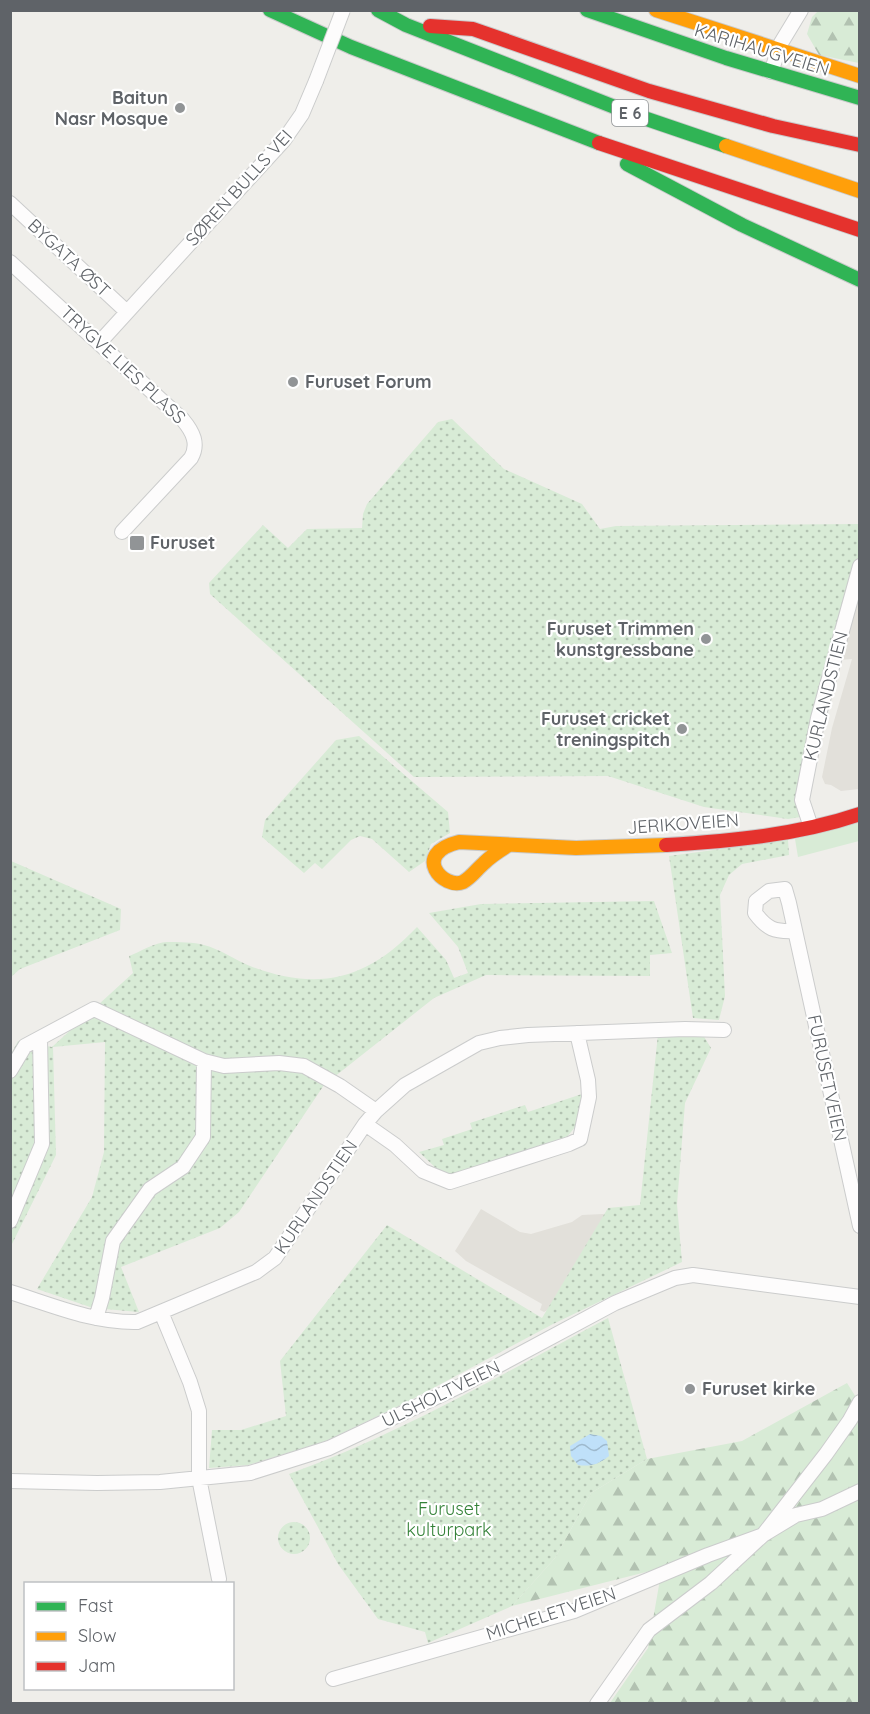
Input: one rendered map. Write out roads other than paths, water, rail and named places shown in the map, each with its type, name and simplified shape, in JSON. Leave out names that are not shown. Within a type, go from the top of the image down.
[{"type":"main road","name":"E 6","points":[[270,10],[351,47],[580,137],[860,230]]},
{"type":"main road","name":"E 6","points":[[378,10],[406,25],[634,115],[860,191]]},
{"type":"main road","name":"KARIHAUGVEIEN","points":[[587,10],[771,72],[860,98]]},
{"type":"main road","name":"KARIHAUGVEIEN","points":[[656,10],[860,76]]},
{"type":"main road","name":"E 6","points":[[406,25],[473,29],[649,91],[773,126],[860,145]]},
{"type":"main road","points":[[580,137],[682,196],[780,245],[860,280]]},
{"type":"main road","name":"JERIKOVEIEN","points":[[507,846],[459,883],[448,882],[440,876],[434,866],[437,849],[447,843],[580,849],[717,842],[834,824],[860,814]]},
{"type":"street","name":"SØREN BULLS VEI","points":[[99,343],[284,140],[302,114],[343,10]]},
{"type":"street","points":[[771,72],[778,50],[801,10]]},
{"type":"street","name":"BYGATA ØST","points":[[10,204],[127,312]]},
{"type":"street","name":"TRYGVE LIES PLASS","points":[[10,262],[183,420],[190,429],[196,447],[190,458],[122,532]]},
{"type":"street","name":"KURLANDSTIEN","points":[[811,827],[802,800],[818,718],[860,566]]},
{"type":"street","name":"FURUSETVEIEN","points":[[795,931],[860,1226]]},
{"type":"street","points":[[10,1071],[25,1046],[94,1009],[204,1061],[225,1066],[279,1063],[304,1066],[340,1086],[376,1111]]},
{"type":"street","name":"KURLANDSTIEN","points":[[10,1292],[96,1318],[117,1322],[137,1322],[256,1272],[275,1258],[376,1111],[405,1085],[479,1043],[509,1037],[577,1033],[724,1029]]},
{"type":"street","name":"KURLANDSTIEN","points":[[365,1124],[395,1145],[423,1171],[450,1182],[569,1144],[580,1139],[589,1097],[588,1080],[577,1033]]},
{"type":"street","points":[[10,1221],[42,1144],[40,1038]]},
{"type":"street","points":[[96,1318],[113,1241],[150,1189],[183,1167],[203,1137],[204,1061]]},
{"type":"street","name":"ULSHOLTVEIEN","points":[[10,1481],[97,1484],[160,1482],[250,1473],[329,1448],[464,1384],[615,1303],[675,1278],[693,1275],[860,1297]]},
{"type":"street","points":[[161,1312],[190,1382],[199,1411],[199,1478],[219,1580]]},
{"type":"street","points":[[763,1535],[826,1454],[860,1402]]},
{"type":"street","name":"MICHELETVEIEN","points":[[333,1679],[574,1611],[708,1555],[763,1535],[796,1515],[822,1509],[860,1491]]},
{"type":"street","name":"MICHELETVEIEN","points":[[597,1704],[649,1630],[711,1583],[763,1535]]},
{"type":"water","points":[[590,1434],[601,1436],[607,1441],[609,1456],[595,1464],[578,1465],[571,1456],[570,1446]]},
{"type":"place","name":"Baitun Nasr Mosque","points":[[180,108]]},
{"type":"place","name":"Furuset Forum","points":[[293,382]]},
{"type":"place","name":"Furuset","points":[[137,543]]},
{"type":"place","name":"Furuset Trimmen kunstgressbane","points":[[706,639]]},
{"type":"place","name":"Furuset cricket treningspitch","points":[[682,729]]},
{"type":"place","name":"Furuset kirke","points":[[690,1389]]},
{"type":"park label","name":"Furuset kulturpark","points":[[449,1519]]}]
